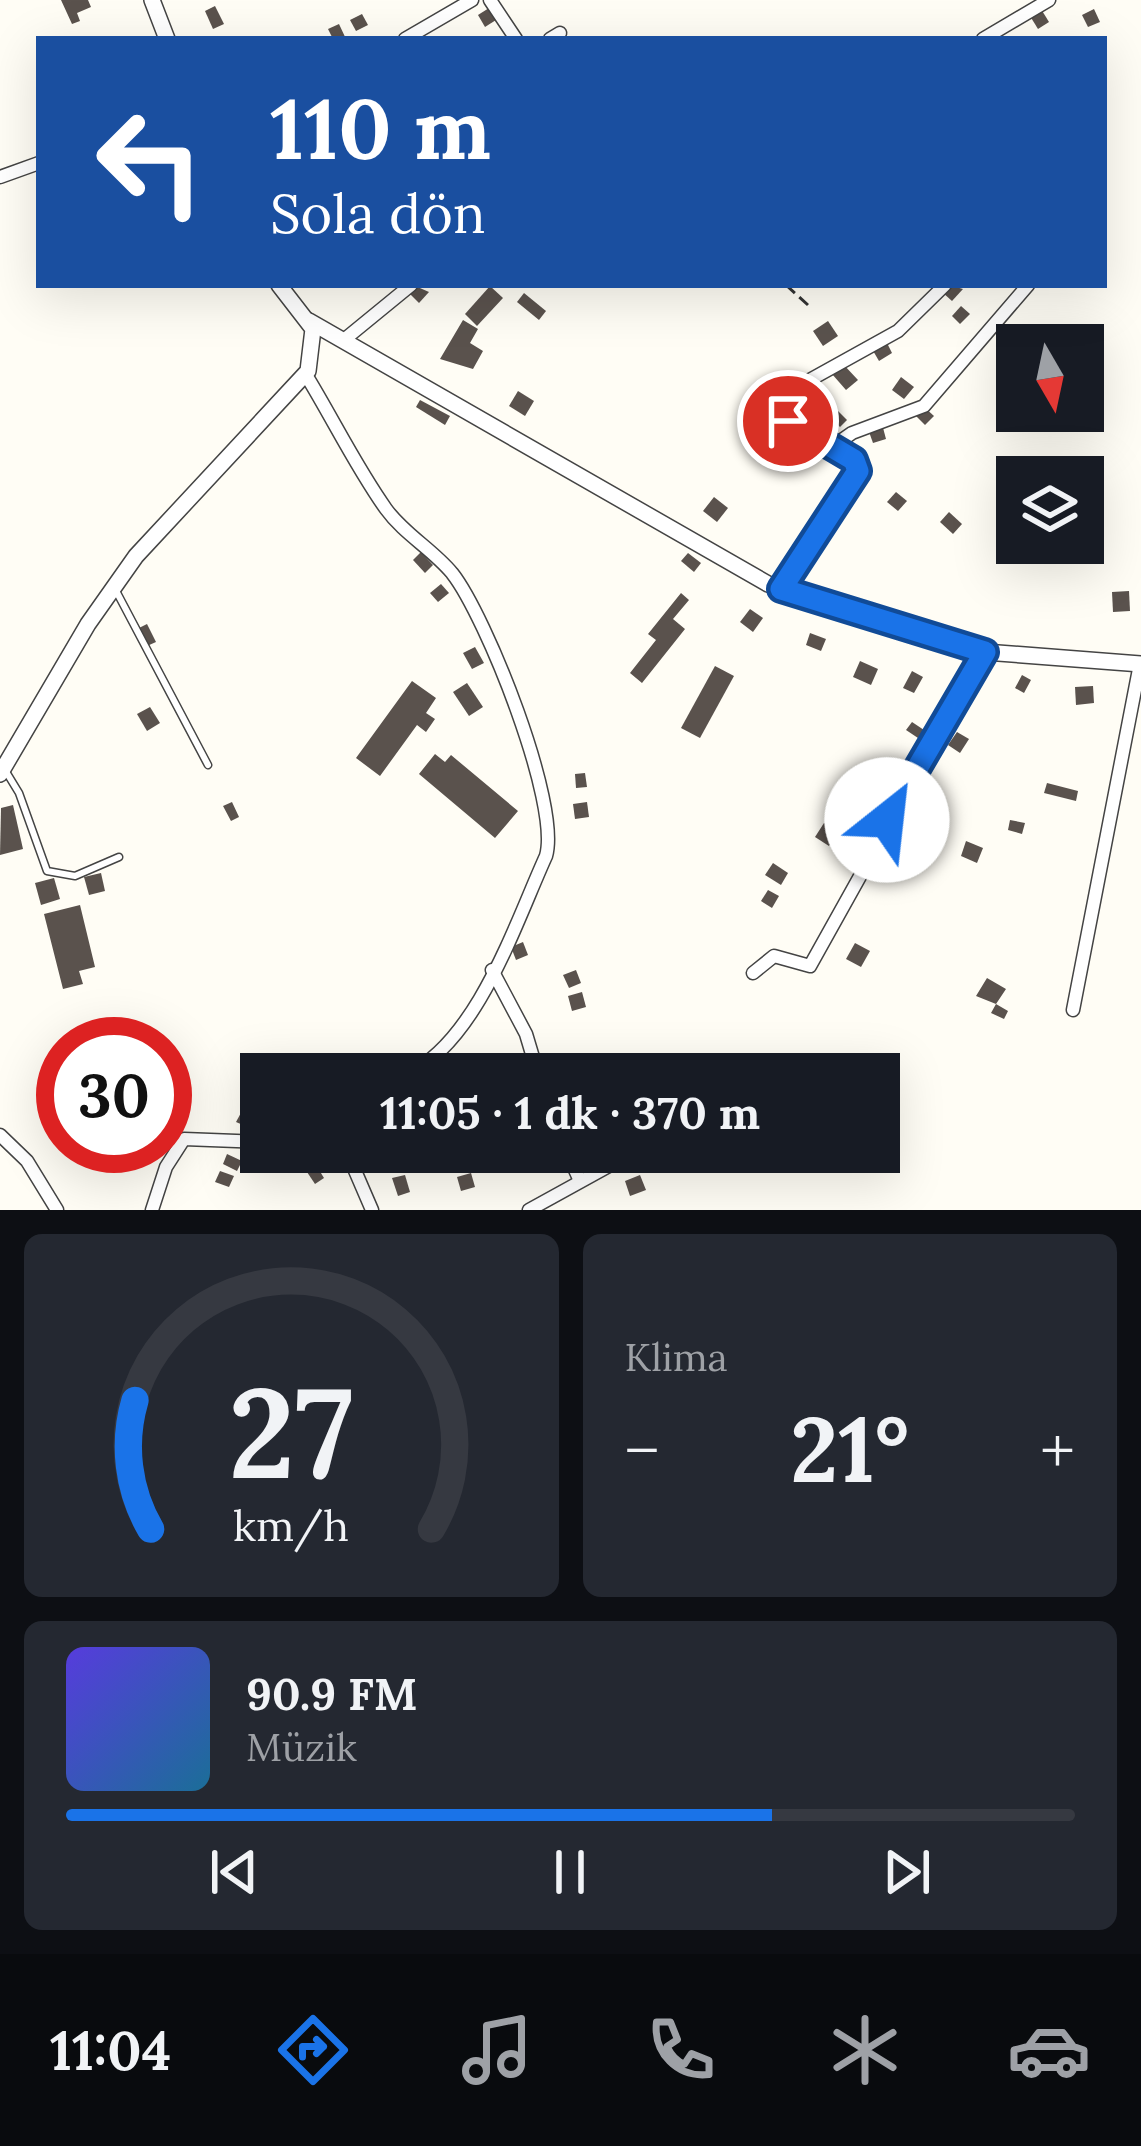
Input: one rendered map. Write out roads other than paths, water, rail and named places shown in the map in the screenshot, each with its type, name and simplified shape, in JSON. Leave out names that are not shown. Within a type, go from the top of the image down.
[{"type":"street","points":[[410,36],[472,0]]},
{"type":"street","points":[[490,0],[514,36]]},
{"type":"street","points":[[988,36],[1049,0]]},
{"type":"street","points":[[156,1],[165,36]]},
{"type":"street","points":[[0,177],[36,164]]},
{"type":"street","points":[[2,771],[113,585],[177,509],[306,375],[316,340],[309,321],[282,288]]},
{"type":"street","points":[[345,339],[407,288]]},
{"type":"street","points":[[781,589],[858,471],[854,460],[774,414],[770,402],[898,331],[942,288]]},
{"type":"street","points":[[832,447],[851,433],[924,406],[1025,288]]},
{"type":"street","points":[[309,321],[781,589],[985,652],[1140,664],[1073,1010]]},
{"type":"street","points":[[306,375],[390,514],[451,572],[475,608],[538,778],[548,850],[491,970],[451,1043],[437,1053]]},
{"type":"street","points":[[753,973],[774,956],[810,966],[985,652]]},
{"type":"street","points":[[491,970],[532,1053]]},
{"type":"street","points":[[0,1130],[28,1161],[56,1208],[72,1210]]},
{"type":"street","points":[[152,1210],[166,1167],[184,1138],[240,1141]]},
{"type":"street","points":[[356,1173],[372,1210]]},
{"type":"street","points":[[576,1173],[580,1181]]},
{"type":"street","points":[[529,1210],[595,1173]]},
{"type":"lane","points":[[113,585],[208,764]]},
{"type":"lane","points":[[2,771],[19,793],[42,868],[75,876],[119,857]]}]
